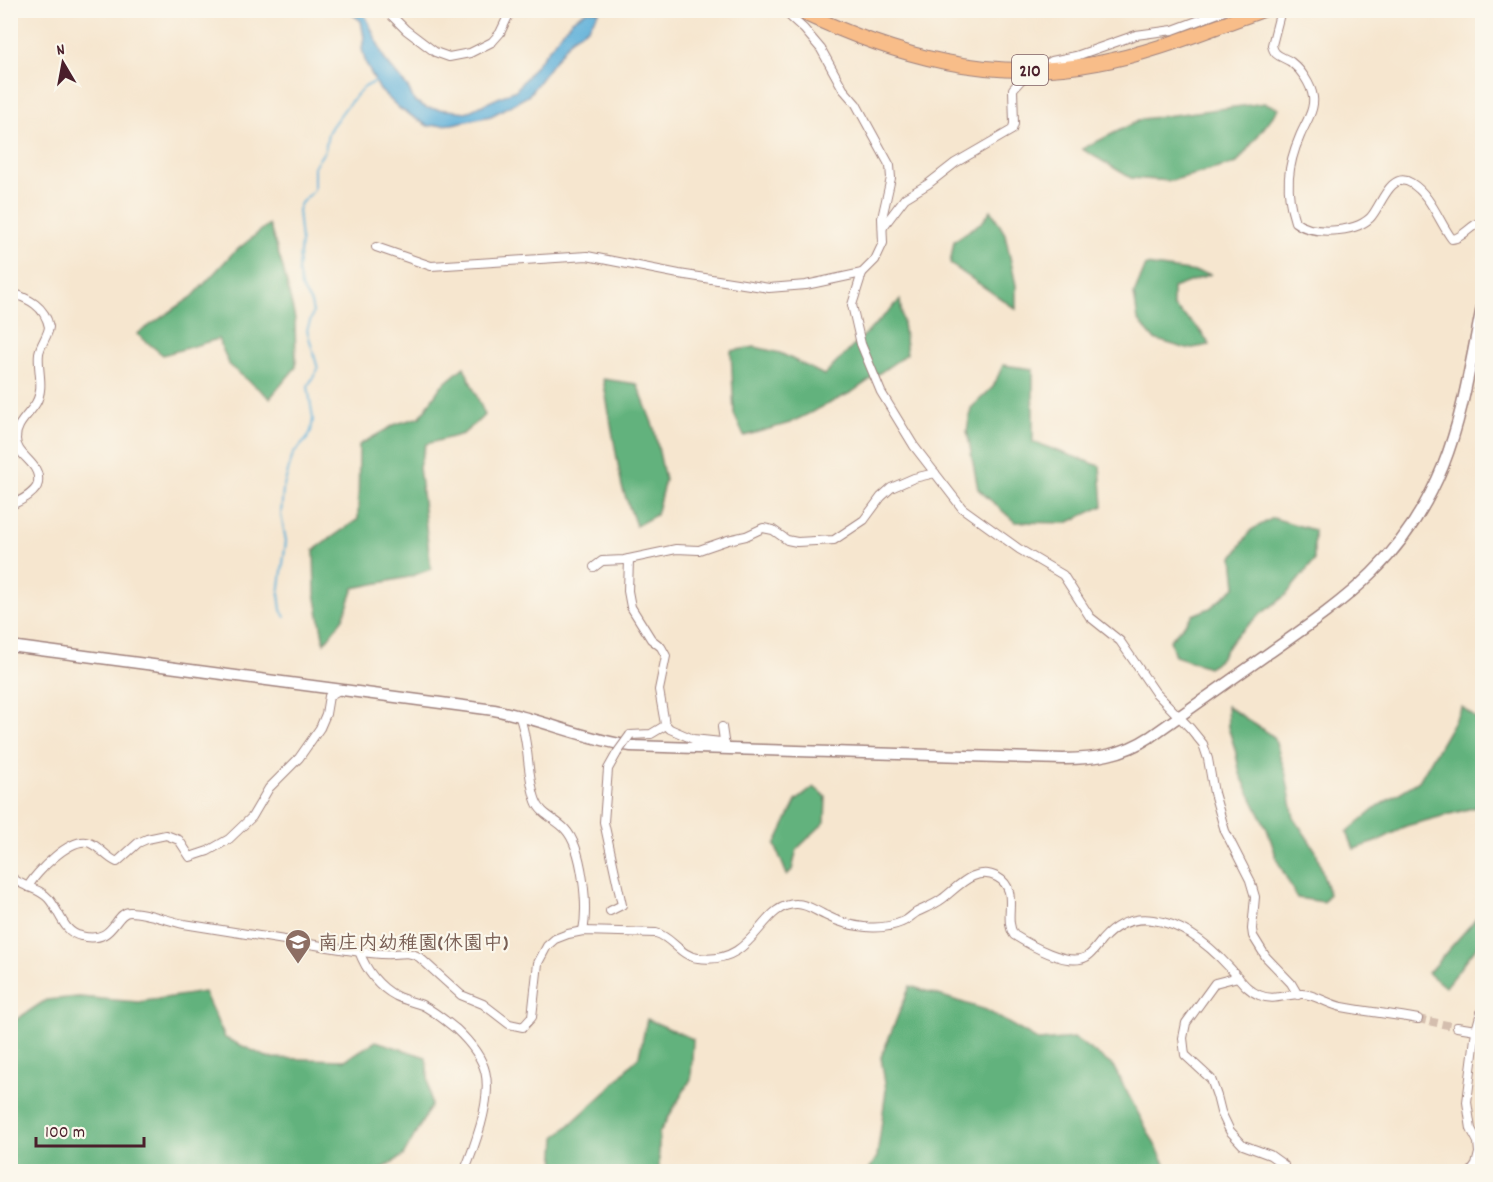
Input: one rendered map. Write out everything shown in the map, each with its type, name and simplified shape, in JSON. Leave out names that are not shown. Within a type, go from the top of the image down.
[{"type":"highway","name":"210","points":[[797,10],[861,38],[924,59],[989,69],[1036,70],[1071,68],[1113,60],[1263,10]]},
{"type":"street","points":[[386,10],[406,30],[435,52],[449,57],[470,53],[492,42],[500,33],[511,10]]},
{"type":"street","points":[[376,247],[431,266],[587,256],[769,288],[806,285],[862,273],[870,266],[883,243],[883,212],[891,178],[889,162],[821,49],[783,10]]},
{"type":"street","points":[[883,227],[905,198],[955,163],[1012,130],[1014,89],[1021,80],[1036,70],[1052,61],[1079,55],[1136,35],[1173,30],[1227,10]]},
{"type":"street","points":[[1281,10],[1272,45],[1273,50],[1299,70],[1310,87],[1313,98],[1312,109],[1299,139],[1288,181],[1289,202],[1295,222],[1308,230],[1321,231],[1359,225],[1369,219],[1391,186],[1405,181],[1412,183],[1424,194],[1452,239],[1458,239],[1468,228],[1482,221]]},
{"type":"street","points":[[862,273],[852,312],[869,367],[896,419],[952,497],[973,517],[1019,549],[1063,575],[1090,617],[1120,642],[1148,683],[1197,736],[1206,751],[1214,793],[1225,831],[1250,880],[1255,897],[1253,936],[1266,957],[1291,983],[1298,994]]},
{"type":"street","points":[[10,292],[32,301],[42,309],[49,327],[39,354],[41,379],[38,399],[21,423],[16,439],[21,452],[34,465],[38,474],[37,486],[10,506]]},
{"type":"street","points":[[10,646],[519,715],[618,744],[1087,758],[1105,756],[1131,748],[1179,717],[1345,599],[1374,573],[1402,540],[1435,484],[1449,451],[1482,307]]},
{"type":"street","points":[[594,567],[602,561],[629,559],[676,549],[699,550],[746,536],[764,528],[773,530],[791,541],[834,540],[864,520],[880,497],[891,488],[935,472]]},
{"type":"street","points":[[629,559],[628,591],[631,607],[651,639],[662,647],[666,656],[659,690],[666,725]]},
{"type":"street","points":[[28,887],[32,879],[53,858],[83,842],[93,844],[117,862],[138,843],[158,836],[166,835],[179,840],[190,857],[222,844],[240,831],[252,817],[273,783],[299,758],[320,728],[326,714],[329,696],[339,690]]},
{"type":"street","points":[[519,715],[536,800],[542,811],[565,828],[576,851],[585,910],[583,932]]},
{"type":"street","points":[[666,725],[693,739],[721,742],[725,747]]},
{"type":"street","points":[[610,911],[622,905],[604,822],[608,769],[616,753],[630,735],[651,734],[666,725]]},
{"type":"street","points":[[722,727],[725,747]]},
{"type":"street","points":[[10,876],[17,883],[47,897],[71,932],[82,937],[107,934],[123,915],[131,912],[174,922],[359,951],[417,955],[461,995],[483,1004],[509,1024],[523,1027],[532,1017],[538,963],[547,946],[561,935],[583,932],[659,934],[692,957],[720,958],[732,955],[769,918],[791,905],[807,906],[836,921],[855,926],[868,928],[897,924],[936,903],[966,879],[992,875],[1000,879],[1009,889],[1012,932],[1018,938],[1047,952],[1062,957],[1085,958],[1107,934],[1122,924],[1133,919],[1145,918],[1164,921],[1190,933],[1213,950],[1251,991],[1262,996],[1284,998],[1307,994],[1341,1007],[1418,1019]]},
{"type":"street","points":[[359,951],[364,965],[373,977],[397,996],[422,1005],[452,1025],[468,1041],[484,1067],[488,1083],[487,1100],[473,1153],[464,1172]]},
{"type":"street","points":[[1238,977],[1215,983],[1186,1023],[1183,1038],[1185,1055],[1211,1079],[1221,1112],[1230,1131],[1243,1145],[1270,1155],[1284,1165],[1284,1172]]},
{"type":"street","points":[[1471,1172],[1476,1165],[1479,1153],[1478,1142],[1471,1129],[1467,1102],[1476,1030],[1482,1009]]},
{"type":"street","points":[[1457,1026],[1476,1030]]},
{"type":"green space","points":[[1265,103],[1279,108],[1237,163],[1170,181],[1131,178],[1082,149],[1142,119]]},
{"type":"green space","points":[[991,210],[1005,234],[1016,285],[1016,309],[950,264],[954,241],[983,221]]},
{"type":"green space","points":[[269,224],[283,268],[295,319],[296,367],[270,398],[230,366],[218,339],[163,355],[137,334],[193,296],[232,254]]},
{"type":"green space","points":[[1146,265],[1211,274],[1173,288],[1173,306],[1199,329],[1210,345],[1187,349],[1154,339],[1138,320],[1134,294]]},
{"type":"green space","points":[[900,300],[907,354],[852,392],[790,423],[744,436],[734,414],[731,351],[755,347],[780,353],[824,375]]},
{"type":"green space","points":[[1003,365],[1033,369],[1033,442],[1100,466],[1103,506],[1067,523],[1015,522],[978,489],[967,431],[971,408],[993,387]]},
{"type":"green space","points":[[464,367],[485,415],[463,434],[426,444],[419,467],[431,569],[409,577],[354,588],[343,619],[324,643],[315,593],[314,550],[358,519],[359,445],[396,424],[420,417],[441,386]]},
{"type":"green space","points":[[603,379],[637,384],[654,428],[665,480],[656,515],[636,526],[622,487]]},
{"type":"green space","points":[[1273,518],[1314,530],[1314,561],[1286,595],[1234,638],[1218,661],[1208,667],[1175,656],[1170,640],[1193,615],[1210,608],[1236,586],[1233,557],[1251,530]]},
{"type":"green space","points":[[1227,706],[1274,737],[1286,775],[1294,818],[1316,851],[1329,894],[1324,902],[1297,898],[1278,862],[1267,829],[1240,774],[1228,727]]},
{"type":"green space","points":[[1462,707],[1482,723],[1482,798],[1476,807],[1406,826],[1376,842],[1354,849],[1347,832],[1378,806],[1419,781]]},
{"type":"green space","points":[[814,787],[826,797],[825,822],[797,849],[792,870],[787,875],[775,845],[796,801]]},
{"type":"green space","points":[[1482,912],[1482,940],[1445,987],[1428,973]]},
{"type":"green space","points":[[910,986],[986,1010],[1039,1041],[1074,1038],[1113,1066],[1169,1171],[868,1171],[877,1157],[886,1090],[881,1057]]},
{"type":"green space","points":[[204,992],[225,1038],[269,1058],[345,1060],[376,1041],[426,1057],[431,1106],[403,1156],[377,1172],[11,1171],[11,1023],[46,1000],[79,997],[138,1002]]},
{"type":"green space","points":[[647,1019],[693,1039],[691,1079],[659,1133],[659,1171],[554,1171],[556,1137],[609,1089],[639,1056]]},
{"type":"water","points":[[348,11],[361,11],[367,19],[385,60],[409,89],[414,101],[427,108],[467,112],[516,90],[572,20],[587,11],[600,11],[588,28],[571,39],[528,96],[491,116],[428,126],[400,109],[380,90],[366,64],[362,49],[364,37],[361,21]]},
{"type":"waterway","points":[[285,617],[281,610],[279,594],[286,541],[281,515],[283,489],[293,454],[311,431],[313,419],[308,386],[318,369],[307,330],[313,313],[311,303],[301,287],[298,270],[301,242],[298,210],[301,203],[314,190],[314,167],[325,150],[328,133],[332,126],[363,88],[378,80]]},
{"type":"tunnel","points":[[1418,1019],[1457,1027]]},
{"type":"place","name":"南庄内幼稚園(休園中)","points":[[298,965]]}]
